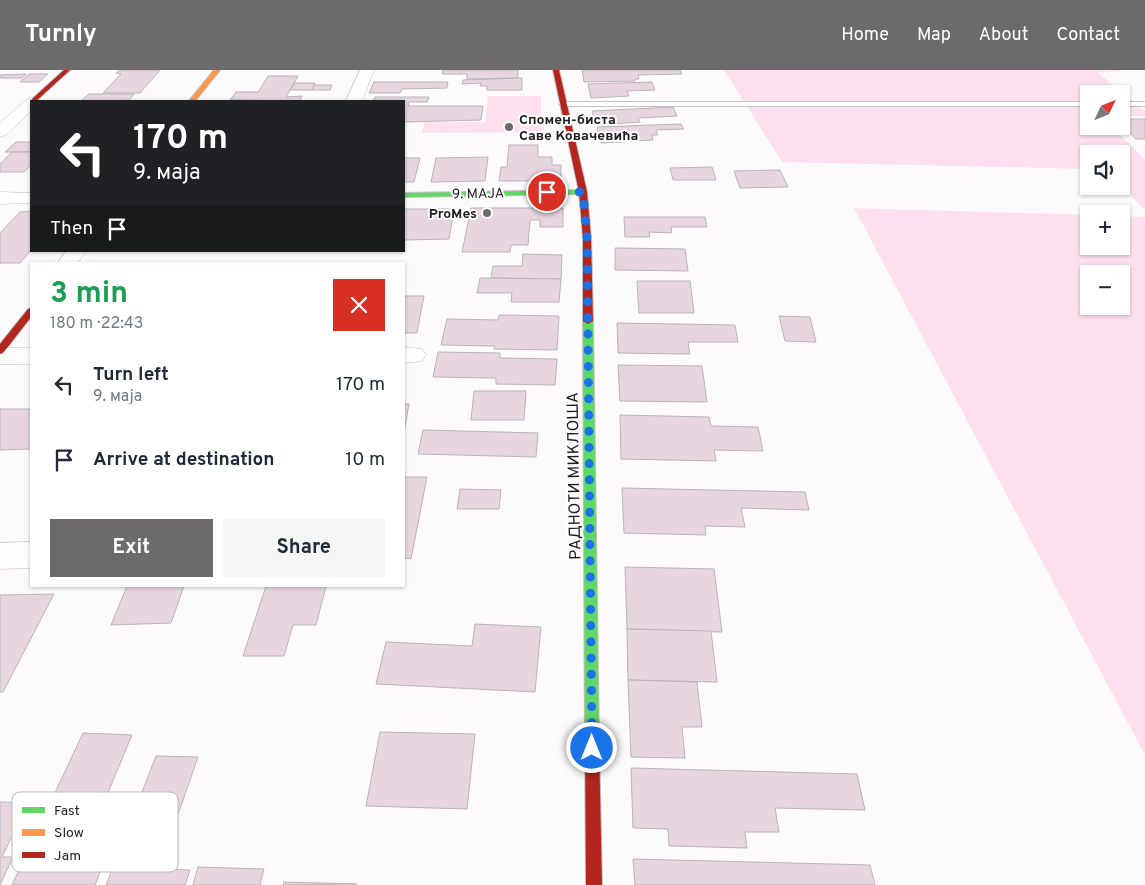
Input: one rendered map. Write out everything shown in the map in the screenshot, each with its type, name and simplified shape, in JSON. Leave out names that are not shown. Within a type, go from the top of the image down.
[{"type":"street","points":[[34,100],[66,70]]},
{"type":"street","points":[[193,100],[217,70]]},
{"type":"street","points":[[354,100],[367,70]]},
{"type":"street","name":"РАДНОТИ МИКЛОША","points":[[556,70],[583,192],[587,238],[594,885]]},
{"type":"street","points":[[0,108],[30,104]]},
{"type":"street","points":[[0,132],[30,104]]},
{"type":"street","name":"9. МАЈА","points":[[405,194],[583,192]]},
{"type":"street","points":[[0,198],[30,198]]},
{"type":"street","points":[[0,352],[30,311]]},
{"type":"street","points":[[0,356],[30,356]]},
{"type":"street","points":[[0,556],[30,555]]},
{"type":"lane","points":[[564,104],[1080,104]]},
{"type":"lane","points":[[1130,104],[1145,104]]},
{"type":"shaded area","points":[[724,70],[1118,70],[1120,71],[1097,72],[1113,85],[1080,85],[1080,135],[1121,135],[1145,160],[1145,210],[1130,195],[1130,145],[1080,145],[1080,169],[782,162]]},
{"type":"shaded area","points":[[488,96],[541,96],[541,132],[422,133],[425,122],[485,122]]},
{"type":"shaded area","points":[[1130,100],[1145,112],[1145,116],[1130,116]]},
{"type":"shaded area","points":[[854,208],[1080,215],[1080,255],[1130,255],[1130,216],[1145,217],[1145,755]]},
{"type":"building","points":[[120,70],[160,70],[140,93],[103,93],[121,74],[116,73]]},
{"type":"building","points":[[443,70],[518,70],[518,78],[467,79],[467,74],[442,74]]},
{"type":"building","points":[[582,70],[680,70],[682,74],[638,75],[639,79],[635,79],[635,81],[584,82]]},
{"type":"building","points":[[26,74],[22,78],[0,78],[0,75]]},
{"type":"building","points":[[29,74],[48,74],[39,82],[20,82]]},
{"type":"building","points":[[268,76],[298,76],[286,97],[302,96],[300,100],[230,100],[236,92],[258,92]]},
{"type":"building","points":[[522,78],[522,90],[487,90],[487,86],[480,86],[481,83],[462,84],[463,80]]},
{"type":"building","points":[[374,82],[448,82],[447,88],[402,89],[400,93],[369,93]]},
{"type":"building","points":[[652,82],[655,90],[627,91],[629,96],[591,98],[588,84]]},
{"type":"building","points":[[295,83],[315,83],[312,90],[290,90]]},
{"type":"building","points":[[314,85],[332,85],[330,90],[312,90]]},
{"type":"building","points":[[89,94],[134,94],[129,100],[82,100]]},
{"type":"building","points":[[375,97],[429,97],[427,102],[409,102],[408,106],[483,106],[481,120],[405,122],[405,100],[374,100]]},
{"type":"building","points":[[673,107],[677,116],[638,118],[640,122],[596,125],[592,111]]},
{"type":"building","points":[[1130,119],[1145,119],[1145,139],[1136,139],[1130,133]]},
{"type":"building","points":[[681,124],[684,129],[656,130],[658,135],[652,135],[653,140],[601,143],[597,127]]},
{"type":"building","points":[[16,142],[30,142],[30,152],[5,152]]},
{"type":"building","points":[[509,145],[538,145],[538,157],[552,157],[552,165],[561,165],[561,181],[499,181],[501,167],[507,167]]},
{"type":"building","points":[[12,152],[30,152],[30,166],[24,172],[0,172],[0,164]]},
{"type":"building","points":[[488,157],[485,181],[431,182],[436,158]]},
{"type":"building","points":[[405,158],[420,158],[414,182],[405,182]]},
{"type":"building","points":[[712,167],[716,180],[673,180],[670,168]]},
{"type":"building","points":[[780,170],[788,187],[740,188],[734,171]]},
{"type":"building","points":[[471,208],[563,208],[563,227],[540,227],[540,220],[530,220],[528,245],[511,245],[510,252],[462,252]]},
{"type":"building","points":[[405,209],[454,209],[449,239],[405,240]]},
{"type":"building","points":[[30,211],[30,251],[20,263],[0,263],[0,233],[20,212]]},
{"type":"building","points":[[624,217],[705,217],[707,227],[671,227],[672,233],[649,232],[650,237],[625,237]]},
{"type":"building","points":[[615,248],[685,249],[688,271],[615,270]]},
{"type":"building","points":[[523,254],[562,255],[561,279],[491,278],[493,266],[522,266]]},
{"type":"building","points":[[480,278],[561,279],[559,302],[511,302],[512,293],[477,293]]},
{"type":"building","points":[[637,281],[690,281],[694,313],[639,313]]},
{"type":"building","points":[[405,296],[424,296],[417,333],[405,333]]},
{"type":"building","points":[[499,315],[559,316],[557,350],[494,349],[495,346],[441,345],[447,319],[498,320]]},
{"type":"building","points":[[779,316],[810,317],[816,342],[785,341]]},
{"type":"building","points":[[617,323],[735,325],[738,342],[688,342],[690,354],[618,353]]},
{"type":"building","points":[[438,352],[500,353],[500,358],[557,359],[555,385],[496,384],[496,378],[433,377]]},
{"type":"building","points":[[618,365],[702,366],[707,402],[620,401]]},
{"type":"building","points":[[474,391],[526,391],[524,420],[471,420]]},
{"type":"building","points":[[405,404],[409,404],[405,426]]},
{"type":"building","points":[[0,409],[30,409],[30,449],[0,450]]},
{"type":"building","points":[[620,415],[709,417],[711,426],[758,427],[763,451],[714,450],[716,461],[621,459]]},
{"type":"building","points":[[423,430],[538,433],[536,457],[418,454]]},
{"type":"building","points":[[405,477],[427,477],[411,559],[405,558]]},
{"type":"building","points":[[622,488],[805,492],[809,510],[741,508],[745,527],[705,526],[706,535],[624,533]]},
{"type":"building","points":[[460,489],[501,490],[499,509],[457,509]]},
{"type":"building","points":[[625,567],[714,569],[722,632],[627,629]]},
{"type":"building","points":[[127,587],[184,587],[171,623],[111,625]]},
{"type":"building","points":[[266,587],[326,587],[316,625],[293,625],[284,656],[243,656]]},
{"type":"building","points":[[54,594],[3,692],[0,692],[0,595]]},
{"type":"building","points":[[475,624],[541,627],[535,692],[376,684],[386,642],[472,646]]},
{"type":"building","points":[[627,629],[711,631],[717,682],[628,680]]},
{"type":"building","points":[[628,680],[697,682],[702,727],[682,727],[685,758],[631,757]]},
{"type":"building","points":[[380,732],[475,734],[467,809],[366,806]]},
{"type":"building","points":[[83,733],[132,735],[108,792],[55,792]]},
{"type":"building","points":[[156,756],[198,757],[178,814],[178,792],[142,792]]},
{"type":"building","points":[[631,768],[857,774],[865,810],[775,808],[779,832],[745,832],[747,848],[669,846],[668,829],[633,828]]},
{"type":"building","points":[[0,802],[12,802],[12,836],[2,857],[12,857],[12,859],[0,885]]},
{"type":"building","points":[[633,859],[870,865],[875,885],[635,885]]},
{"type":"building","points":[[198,867],[264,869],[260,885],[193,885]]},
{"type":"building","points":[[178,870],[190,870],[185,885],[106,885],[111,872],[178,872]]},
{"type":"building","points":[[18,872],[100,872],[95,885],[12,885]]},
{"type":"building","points":[[284,882],[357,884],[283,885]]},
{"type":"traffic: fast","points":[[405,195],[583,192]]},
{"type":"traffic: fast","points":[[588,321],[592,743]]},
{"type":"traffic: slow","points":[[193,100],[217,70]]},
{"type":"traffic: jam","points":[[34,100],[67,70]]},
{"type":"traffic: jam","points":[[556,70],[583,192],[587,238],[588,321]]},
{"type":"traffic: jam","points":[[0,351],[30,312]]},
{"type":"traffic: jam","points":[[592,743],[594,885]]},
{"type":"place","name":"Спомен-биста Саве Ковачевића","points":[[509,127]]},
{"type":"place","name":"ProMes","points":[[487,213]]},
{"type":"route","points":[[547,192],[583,192],[587,238],[592,748]]}]
